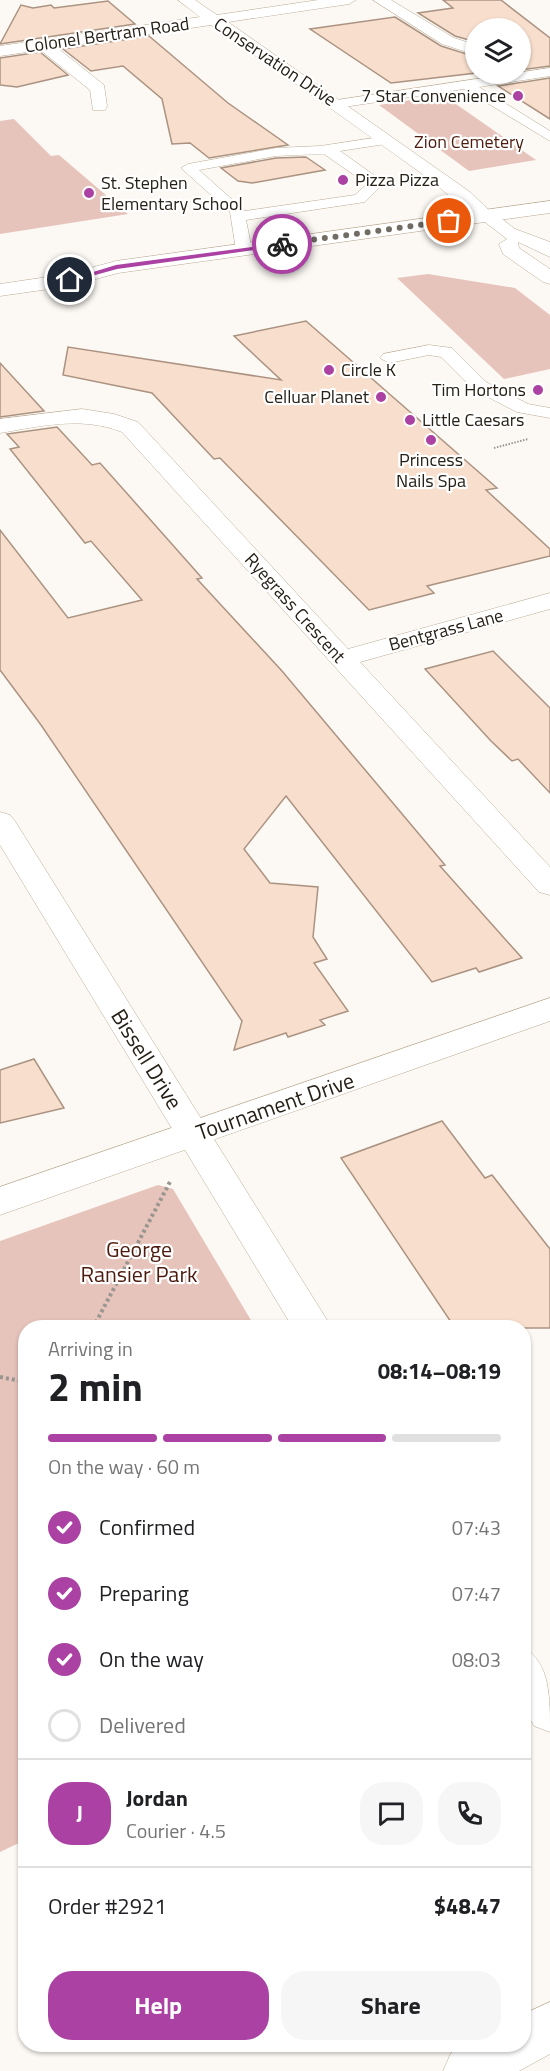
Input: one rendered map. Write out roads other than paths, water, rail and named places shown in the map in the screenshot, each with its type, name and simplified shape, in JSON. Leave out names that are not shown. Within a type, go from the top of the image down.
[{"type":"street","name":"Conservation Drive","points":[[184,0],[337,104],[508,233]]},
{"type":"street","name":"Colonel Bertram Road","points":[[0,51],[349,0]]},
{"type":"street","points":[[380,0],[448,41],[465,46]]},
{"type":"street","points":[[44,45],[98,88],[99,106]]},
{"type":"street","points":[[0,290],[70,280],[116,267],[550,207]]},
{"type":"street","points":[[479,238],[550,228]]},
{"type":"street","points":[[508,233],[538,243],[550,251]]},
{"type":"street","points":[[508,233],[510,250],[550,278]]},
{"type":"street","points":[[70,280],[116,286]]},
{"type":"street","name":"Ryegrass Crescent","points":[[0,426],[87,415],[114,419],[130,427],[550,885]]},
{"type":"street","name":"Bentgrass Lane","points":[[341,659],[550,602]]},
{"type":"street","name":"Bissell Drive","points":[[0,821],[308,1320]]},
{"type":"street","name":"Tournament Drive","points":[[0,1201],[550,1009]]},
{"type":"street","points":[[531,1680],[550,1711]]},
{"type":"street","points":[[531,2037],[550,2027]]},
{"type":"street","points":[[469,2071],[503,2052]]},
{"type":"lane","points":[[337,104],[550,72]]},
{"type":"lane","points":[[466,85],[550,137]]},
{"type":"lane","points":[[244,250],[237,211],[188,168],[276,152],[327,149],[387,140]]},
{"type":"lane","points":[[238,217],[360,199],[373,189],[375,185],[373,181],[327,149]]},
{"type":"lane","points":[[389,358],[429,350],[446,352],[480,386],[523,408],[550,413]]},
{"type":"place","name":"7 Star Convenience","points":[[518,96]]},
{"type":"place","name":"Pizza Pizza","points":[[343,180]]},
{"type":"place","name":"St. Stephen Elementary School","points":[[89,193]]},
{"type":"place","name":"Circle K","points":[[329,370]]},
{"type":"place","name":"Tim Hortons","points":[[538,390]]},
{"type":"place","name":"Celluar Planet","points":[[381,397]]},
{"type":"place","name":"Little Caesars","points":[[410,420]]},
{"type":"place","name":"Princess Nails Spa","points":[[431,440]]},
{"type":"park label","name":"Zion Cemetery","points":[[469,142]]},
{"type":"park label","name":"George Ransier Park","points":[[139,1262]]}]
